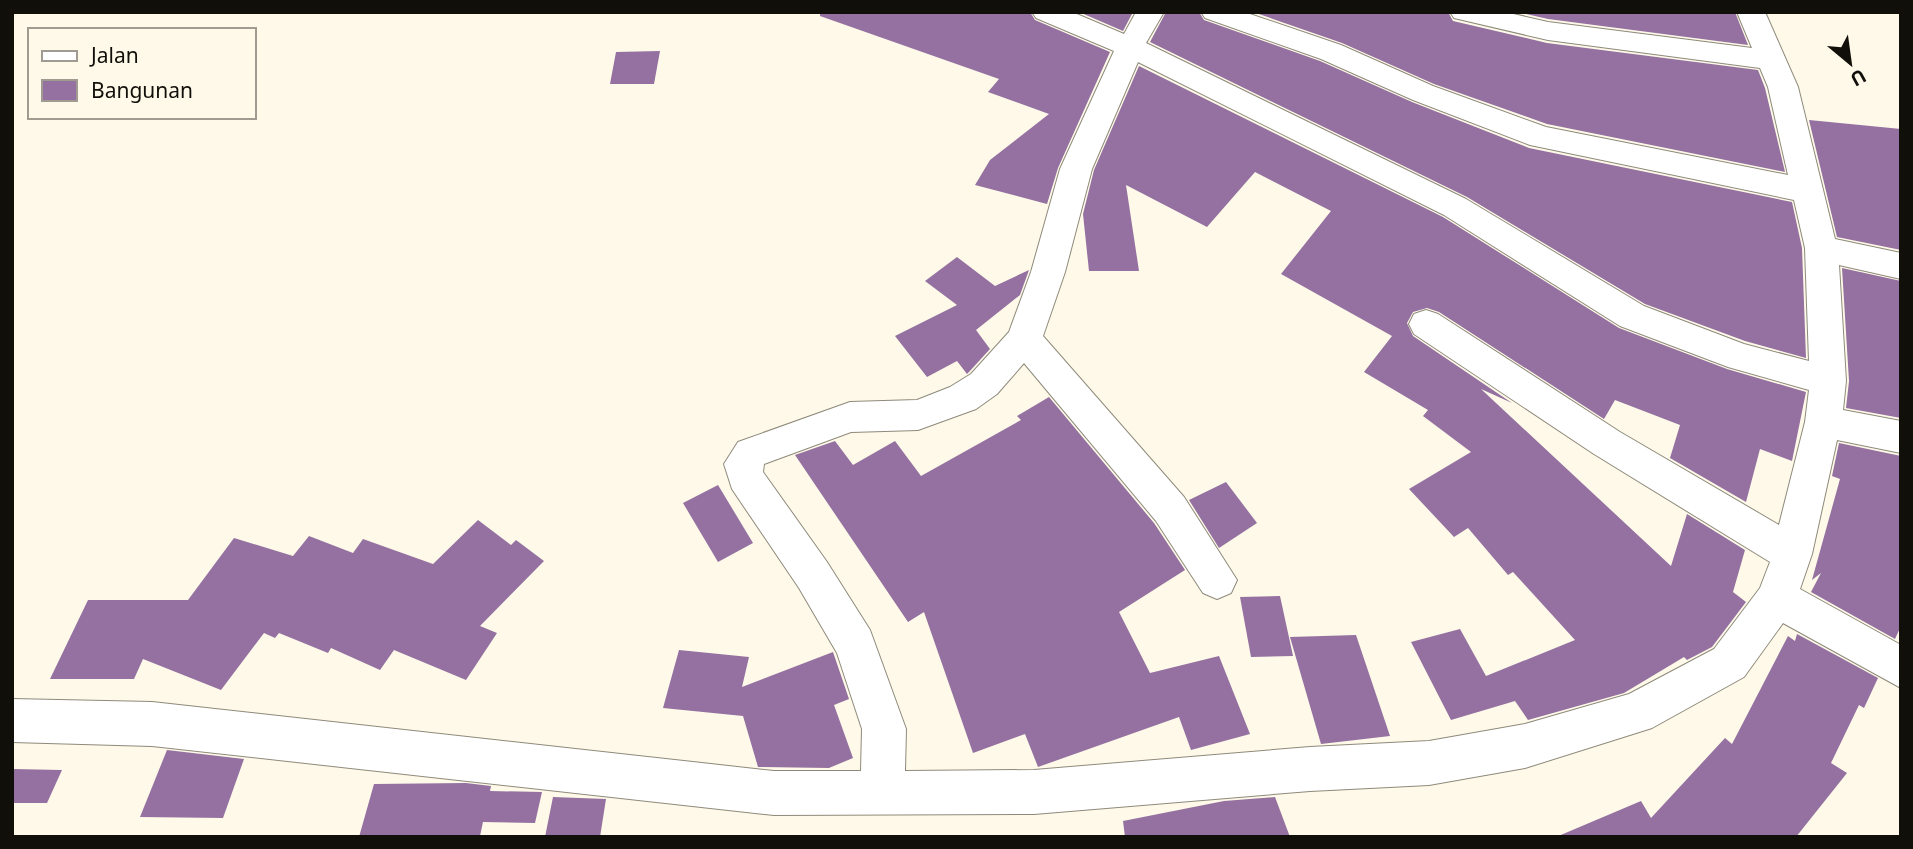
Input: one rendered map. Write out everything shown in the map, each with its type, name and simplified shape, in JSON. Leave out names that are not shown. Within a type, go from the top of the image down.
[{"type":"street","points":[[1045,12],[1130,47],[1455,207],[1632,316],[1740,358],[1828,381]]},
{"type":"street","points":[[883,794],[884,729],[855,644],[813,575],[745,477],[743,464],[751,453],[850,417],[918,415],[962,398],[984,384],[1024,339],[1048,272],[1076,169],[1130,47],[1150,12]]},
{"type":"street","points":[[1215,12],[1331,52],[1423,93],[1541,137],[1808,191]]},
{"type":"street","points":[[1464,12],[1548,31],[1771,60]]},
{"type":"street","points":[[12,720],[152,724],[774,793],[883,794],[1034,792],[1429,762],[1525,746],[1637,713],[1729,663],[1777,598],[1792,554],[1823,422],[1828,381],[1821,248],[1783,87],[1751,12]]},
{"type":"street","points":[[1821,248],[1901,266]]},
{"type":"street","points":[[1426,324],[1607,443],[1792,554]]},
{"type":"street","points":[[1024,339],[1138,469],[1170,509],[1217,580]]},
{"type":"street","points":[[1823,422],[1901,437]]},
{"type":"street","points":[[1777,598],[1901,668]]},
{"type":"building","points":[[820,12],[1030,12],[1035,20],[1110,52],[1058,168],[1047,204],[975,185],[990,160],[1049,114],[988,92],[999,79],[820,16]]},
{"type":"building","points":[[1079,12],[1133,12],[1123,31]]},
{"type":"building","points":[[1166,12],[1199,12],[1204,20],[1320,61],[1412,102],[1529,148],[1792,202],[1802,248],[1806,358],[1745,341],[1645,304],[1467,197],[1150,42]]},
{"type":"building","points":[[1253,12],[1448,12],[1453,21],[1547,43],[1758,70],[1765,88],[1785,172],[1547,124],[1434,84],[1342,43]]},
{"type":"building","points":[[1518,12],[1735,12],[1748,45],[1548,19]]},
{"type":"building","points":[[660,51],[654,84],[610,84],[616,52]]},
{"type":"building","points":[[1139,66],[1443,217],[1619,328],[1727,369],[1806,392],[1792,461],[1760,449],[1746,502],[1670,458],[1680,425],[1615,400],[1604,419],[1439,312],[1427,308],[1413,312],[1407,323],[1413,336],[1512,403],[1481,389],[1671,566],[1687,514],[1745,550],[1733,592],[1746,602],[1712,647],[1687,660],[1684,657],[1624,693],[1528,720],[1515,701],[1451,720],[1411,642],[1460,629],[1486,676],[1575,640],[1513,572],[1508,575],[1468,528],[1454,537],[1409,489],[1471,452],[1423,416],[1428,410],[1364,372],[1392,336],[1281,274],[1331,211],[1255,172],[1207,227],[1126,185],[1139,271],[1089,271],[1083,214],[1094,170]]},
{"type":"building","points":[[1809,120],[1901,129],[1901,250],[1837,237]]},
{"type":"building","points":[[957,257],[995,286],[1029,270],[1020,295],[976,330],[990,349],[969,372],[967,374],[957,361],[927,377],[895,336],[957,305],[925,281]]},
{"type":"building","points":[[1842,268],[1901,281],[1901,418],[1846,408],[1849,381]]},
{"type":"building","points":[[1049,397],[1154,523],[1185,570],[1119,612],[1150,673],[1219,656],[1250,734],[1191,750],[1179,717],[1038,767],[1025,734],[973,753],[924,612],[908,622],[795,455],[835,441],[853,465],[895,441],[921,476],[1021,420],[1017,416]]},
{"type":"building","points":[[1839,443],[1901,456],[1901,626],[1895,639],[1811,592],[1821,573],[1812,580],[1840,479],[1832,476]]},
{"type":"building","points":[[1226,482],[1257,523],[1219,548],[1189,500]]},
{"type":"building","points":[[718,485],[753,543],[718,562],[683,503]]},
{"type":"building","points":[[478,520],[511,545],[516,540],[544,561],[480,626],[497,633],[466,680],[394,650],[380,670],[331,648],[328,653],[279,633],[275,638],[264,633],[221,690],[143,659],[134,679],[50,679],[88,600],[188,600],[234,538],[293,556],[309,536],[353,553],[363,539],[433,564]]},
{"type":"building","points":[[1280,596],[1293,656],[1251,657],[1240,597]]},
{"type":"building","points":[[1797,634],[1878,678],[1864,708],[1859,705],[1831,763],[1847,773],[1796,837],[1556,837],[1641,801],[1651,818],[1725,738],[1732,744],[1788,636],[1795,641]]},
{"type":"building","points":[[1356,635],[1390,736],[1321,744],[1290,637]]},
{"type":"building","points":[[679,650],[749,657],[742,687],[833,652],[849,699],[834,705],[853,758],[829,768],[758,767],[743,716],[663,708]]},
{"type":"building","points":[[167,750],[244,759],[223,818],[140,817]]},
{"type":"building","points":[[12,769],[62,770],[47,803],[12,803]]},
{"type":"building","points":[[466,783],[491,786],[490,791],[542,792],[535,823],[483,822],[480,836],[359,837],[374,784]]},
{"type":"building","points":[[553,797],[606,799],[600,837],[545,837]]},
{"type":"building","points":[[1275,797],[1290,837],[1125,837],[1123,821],[1224,801]]}]
